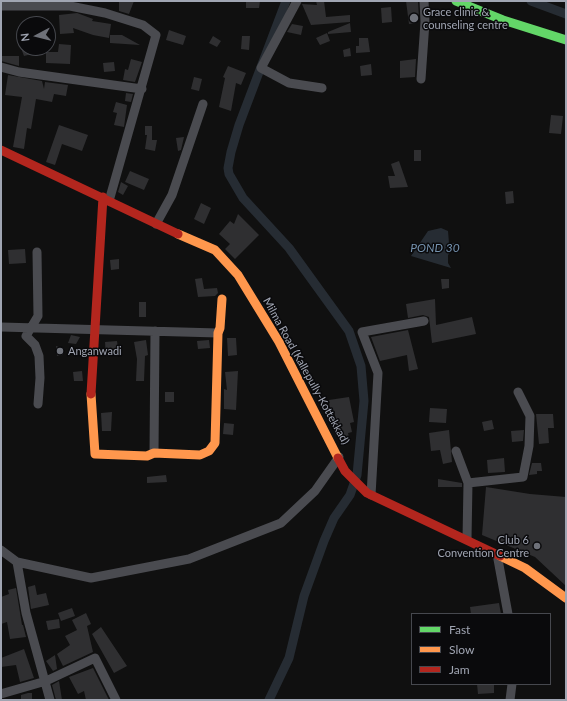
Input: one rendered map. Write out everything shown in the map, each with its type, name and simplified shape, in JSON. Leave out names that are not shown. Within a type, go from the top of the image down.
[{"type":"main road","points":[[456,1],[502,20],[566,40]]},
{"type":"main road","name":"Milma Road (Kallepully-Kottekkad)","points":[[1,150],[156,224],[215,250],[238,275],[279,342],[345,471],[369,494],[383,502],[467,539],[525,568],[566,598]]},
{"type":"main road","points":[[106,199],[95,329],[92,386],[95,454],[147,456],[154,453],[200,455],[209,451],[215,443],[218,333],[220,328],[222,299]]},
{"type":"street","points":[[297,1],[261,68],[289,83],[322,88]]},
{"type":"street","points":[[421,79],[425,22],[424,1]]},
{"type":"street","points":[[2,7],[70,6],[105,13],[143,25],[156,35],[142,89],[106,199]]},
{"type":"street","points":[[1,67],[19,72],[142,89]]},
{"type":"street","points":[[156,224],[172,195],[203,104]]},
{"type":"street","points":[[37,252],[38,316],[26,336],[35,345],[39,356],[40,378],[38,404]]},
{"type":"street","points":[[369,494],[378,373],[362,332],[424,321]]},
{"type":"street","points":[[1,327],[218,333]]},
{"type":"street","points":[[154,453],[155,331]]},
{"type":"street","points":[[468,483],[523,477],[529,446],[530,416],[518,392]]},
{"type":"street","points":[[456,451],[468,483],[467,539]]},
{"type":"street","points":[[1,550],[17,562],[90,578],[189,559],[281,523],[315,491],[339,457]]},
{"type":"street","points":[[497,554],[508,613]]},
{"type":"street","points":[[17,562],[26,613],[50,700]]},
{"type":"street","points":[[1,694],[46,682],[95,658],[116,700]]},
{"type":"street","points":[[510,700],[512,685]]},
{"type":"water","name":"POND 30","points":[[441,228],[448,231],[449,243],[459,243],[448,255],[448,263],[451,268],[411,256],[428,231]]},
{"type":"building","points":[[119,1],[134,1],[129,14],[119,11]]},
{"type":"building","points":[[246,1],[260,1],[259,8],[246,8]]},
{"type":"building","points":[[316,1],[324,1],[326,17],[350,15],[350,22],[311,25],[302,4],[317,5]]},
{"type":"building","points":[[406,1],[418,1],[419,19],[417,19],[417,23],[409,24]]},
{"type":"building","points":[[391,7],[392,22],[382,23],[381,8]]},
{"type":"building","points":[[77,13],[93,19],[92,21],[111,24],[109,38],[93,35],[73,28],[74,33],[60,34],[59,15]]},
{"type":"building","points":[[350,23],[351,32],[328,34],[328,32]]},
{"type":"building","points":[[292,24],[303,26],[301,35],[287,32]]},
{"type":"building","points":[[169,30],[186,36],[183,45],[166,40]]},
{"type":"building","points":[[327,33],[330,41],[320,45],[316,38]]},
{"type":"building","points":[[110,35],[122,35],[140,45],[110,43]]},
{"type":"building","points":[[213,36],[221,41],[217,47],[209,43]]},
{"type":"building","points":[[242,36],[250,36],[249,50],[241,49]]},
{"type":"building","points":[[359,38],[368,38],[370,52],[356,53],[356,46],[359,46]]},
{"type":"building","points":[[59,44],[71,45],[70,64],[46,63],[46,56],[56,56],[56,52],[58,52]]},
{"type":"building","points":[[350,48],[351,56],[344,57],[343,50]]},
{"type":"building","points":[[1,56],[19,56],[19,66],[1,61]]},
{"type":"building","points":[[131,59],[142,62],[135,82],[123,80],[125,69],[128,70]]},
{"type":"building","points":[[416,59],[415,77],[400,78],[400,61]]},
{"type":"building","points":[[114,62],[115,71],[104,72],[103,63]]},
{"type":"building","points":[[371,64],[372,75],[361,76],[360,66]]},
{"type":"building","points":[[228,66],[246,73],[241,85],[236,83],[231,111],[219,107],[225,78],[223,77]]},
{"type":"building","points":[[8,75],[42,81],[44,89],[45,82],[68,85],[66,96],[54,94],[52,102],[36,99],[31,129],[27,128],[24,149],[13,147],[22,97],[5,95]]},
{"type":"building","points":[[194,77],[202,79],[199,91],[191,89]]},
{"type":"building","points":[[126,93],[133,94],[131,102],[125,101]]},
{"type":"building","points":[[116,102],[127,105],[124,127],[114,125],[117,113],[113,112]]},
{"type":"building","points":[[551,115],[563,116],[561,134],[549,133]]},
{"type":"building","points":[[59,125],[88,135],[82,151],[62,144],[55,165],[46,162]]},
{"type":"building","points":[[145,126],[152,126],[152,140],[157,140],[155,151],[145,149],[147,135],[145,135]]},
{"type":"building","points":[[184,137],[181,150],[178,151],[176,138]]},
{"type":"building","points":[[414,150],[421,150],[421,161],[414,161]]},
{"type":"building","points":[[399,161],[408,187],[390,188],[388,176],[395,176],[391,164]]},
{"type":"building","points":[[130,171],[149,179],[144,190],[125,182]]},
{"type":"building","points":[[121,182],[128,186],[123,195],[118,192]]},
{"type":"building","points":[[513,191],[514,203],[506,204],[505,192]]},
{"type":"building","points":[[201,203],[211,208],[204,224],[194,219]]},
{"type":"building","points":[[238,214],[259,235],[235,259],[225,249],[230,244],[219,234],[230,221],[234,224]]},
{"type":"building","points":[[25,249],[26,263],[9,264],[8,250]]},
{"type":"building","points":[[119,259],[119,269],[111,270],[110,260]]},
{"type":"building","points":[[202,278],[204,289],[217,288],[218,293],[215,296],[198,297],[195,279]]},
{"type":"building","points":[[441,279],[449,279],[449,288],[442,289]]},
{"type":"building","points":[[435,299],[436,325],[472,317],[476,334],[432,343],[429,317],[423,315],[408,318],[406,304]]},
{"type":"building","points":[[139,302],[146,302],[146,317],[139,317]]},
{"type":"building","points":[[408,330],[418,369],[409,371],[407,355],[380,361],[371,337]]},
{"type":"building","points":[[71,335],[80,337],[76,344],[68,343]]},
{"type":"building","points":[[227,338],[236,338],[237,355],[228,356]]},
{"type":"building","points":[[146,340],[148,355],[145,356],[144,381],[136,381],[137,359],[134,342]]},
{"type":"building","points":[[209,340],[210,348],[198,349],[197,341]]},
{"type":"building","points":[[117,341],[119,355],[106,356],[105,342]]},
{"type":"building","name":"Anganwadi","points":[[56,346],[63,348],[63,355],[57,356]]},
{"type":"building","points":[[82,371],[83,381],[74,381],[73,372]]},
{"type":"building","points":[[238,371],[236,410],[224,409],[224,389],[227,390],[225,372]]},
{"type":"building","points":[[165,392],[174,392],[174,402],[165,402]]},
{"type":"building","points":[[349,397],[354,422],[350,423],[352,432],[348,433],[350,441],[342,443],[340,435],[336,436],[333,429],[338,428],[334,411],[330,411],[329,400]]},
{"type":"building","points":[[430,408],[447,409],[446,423],[429,422]]},
{"type":"building","points":[[112,412],[111,431],[102,431],[101,413]]},
{"type":"building","points":[[536,414],[553,414],[554,428],[548,428],[549,443],[539,444]]},
{"type":"building","points":[[492,420],[494,429],[484,431],[482,422]]},
{"type":"building","points":[[224,423],[234,424],[233,435],[223,434]]},
{"type":"building","points":[[449,430],[452,462],[443,464],[440,450],[431,451],[429,433]]},
{"type":"building","points":[[524,430],[523,441],[512,442],[511,431]]},
{"type":"building","points":[[504,458],[505,472],[488,473],[487,460]]},
{"type":"building","points":[[532,463],[541,463],[542,471],[537,471],[537,474],[529,475]]},
{"type":"building","points":[[166,475],[167,482],[147,483],[147,477]]},
{"type":"building","points":[[438,479],[462,483],[462,487],[438,487]]},
{"type":"building","name":"Club 6 Convention Centre","points":[[486,487],[530,494],[566,497],[566,586],[535,557],[482,535]]},
{"type":"building","points":[[35,585],[37,595],[46,593],[49,605],[31,609],[28,587]]},
{"type":"building","points":[[16,588],[22,625],[26,637],[10,639],[7,622],[1,624],[1,597],[9,594],[8,590]]},
{"type":"building","points":[[499,603],[501,613],[471,613],[470,607]]},
{"type":"building","points":[[72,608],[75,616],[61,621],[58,613]]},
{"type":"building","points":[[86,613],[91,624],[87,626],[93,652],[63,666],[57,654],[70,645],[65,636],[77,630],[72,620]]},
{"type":"building","points":[[59,619],[60,628],[48,630],[46,621]]},
{"type":"building","points":[[101,627],[127,666],[114,673],[92,634]]},
{"type":"building","points":[[24,649],[34,678],[20,682],[16,665],[1,667],[1,658]]},
{"type":"building","points":[[55,655],[57,669],[53,671],[46,661]]},
{"type":"building","points":[[93,668],[109,700],[86,700],[84,691],[78,694],[69,677]]},
{"type":"building","points":[[59,681],[62,700],[56,700],[52,685]]},
{"type":"building","points":[[477,685],[494,685],[494,693],[478,694]]},
{"type":"building","points":[[32,693],[32,700],[21,700],[21,695]]},
{"type":"waterway","points":[[269,700],[289,658],[304,596],[324,541],[334,518],[350,495],[357,475],[364,401],[361,366],[349,331],[289,248],[243,198],[229,174],[228,168],[231,152],[239,125],[286,1]]},
{"type":"waterway","points":[[531,1],[566,14]]},
{"type":"traffic: fast","points":[[456,1],[503,20],[566,40]]},
{"type":"traffic: slow","points":[[178,234],[215,250],[238,275],[279,342],[338,458]]},
{"type":"traffic: slow","points":[[91,394],[95,454],[147,456],[154,453],[200,455],[209,451],[215,443],[218,333],[220,328],[222,299]]},
{"type":"traffic: slow","points":[[500,556],[525,568],[566,598]]},
{"type":"traffic: jam","points":[[1,150],[178,234]]},
{"type":"traffic: jam","points":[[91,394],[103,197]]},
{"type":"traffic: jam","points":[[338,458],[345,471],[367,493],[500,556]]},
{"type":"place","name":"Grace clinic & counseling centre","points":[[414,18]]},
{"type":"place","name":"Anganwadi","points":[[60,351]]},
{"type":"place","name":"Club 6 Convention Centre","points":[[537,546]]}]
